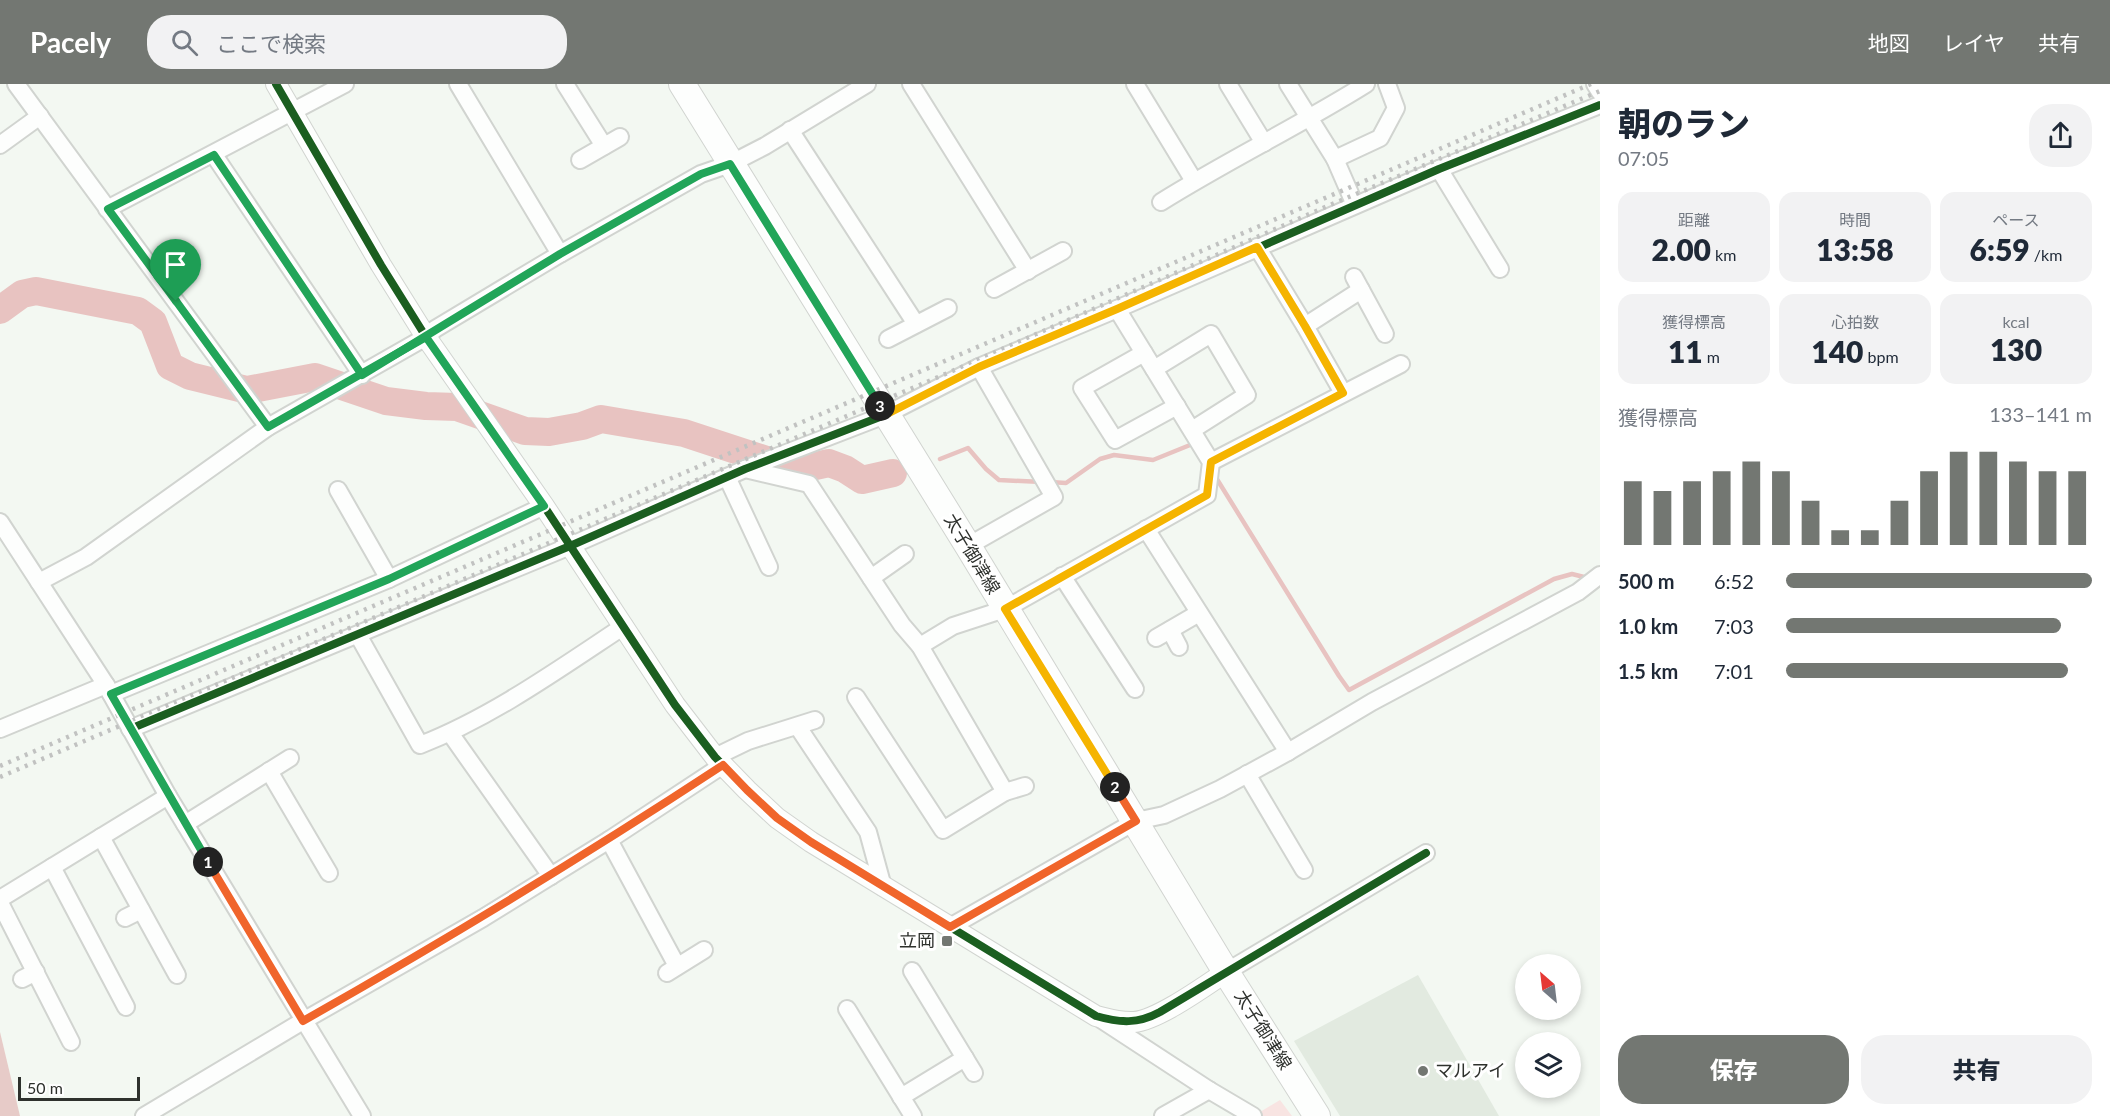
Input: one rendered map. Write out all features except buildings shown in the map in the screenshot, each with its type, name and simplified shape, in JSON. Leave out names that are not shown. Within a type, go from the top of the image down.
[{"type":"main road","name":"太子御津線","points":[[682,84],[968,546],[1226,972],[1317,1116]]},
{"type":"street","points":[[16,84],[268,427]]},
{"type":"street","points":[[276,84],[381,265],[426,337],[544,506],[675,705],[719,761],[777,818],[811,842],[1096,1016],[1253,1116]]},
{"type":"street","points":[[108,209],[345,84]]},
{"type":"street","points":[[458,84],[560,254]]},
{"type":"street","points":[[565,84],[604,146]]},
{"type":"street","points":[[39,582],[86,557],[268,427],[362,375],[560,254],[701,174],[730,164],[867,84]]},
{"type":"street","points":[[911,84],[1028,271]]},
{"type":"street","points":[[1135,84],[1194,181]]},
{"type":"street","points":[[1228,84],[1264,142]]},
{"type":"street","points":[[1288,84],[1335,159],[1355,205]]},
{"type":"street","points":[[1161,202],[1366,84]]},
{"type":"street","points":[[1335,159],[1380,138],[1396,108],[1387,84]]},
{"type":"street","points":[[1595,84],[1600,92]]},
{"type":"street","points":[[130,729],[570,546],[745,469],[885,415],[979,367],[1439,169],[1600,105]]},
{"type":"street","points":[[0,145],[40,116]]},
{"type":"street","points":[[790,130],[916,324]]},
{"type":"street","points":[[580,160],[620,137]]},
{"type":"street","points":[[214,155],[362,375]]},
{"type":"street","points":[[1439,169],[1500,269]]},
{"type":"street","points":[[1257,247],[1343,393]]},
{"type":"street","points":[[994,289],[1063,251]]},
{"type":"street","points":[[1305,326],[1358,284],[1385,334]]},
{"type":"street","points":[[888,339],[948,308]]},
{"type":"street","points":[[920,646],[953,626],[1005,609],[1207,495],[1211,462],[1117,309]]},
{"type":"street","points":[[1154,369],[1211,334],[1247,395],[1192,430]]},
{"type":"street","points":[[1144,352],[1082,388],[1115,440],[1177,406]]},
{"type":"street","points":[[1211,462],[1401,364]]},
{"type":"street","points":[[968,546],[1054,497],[979,367]]},
{"type":"street","points":[[745,469],[809,483],[902,626],[920,646],[1005,792]]},
{"type":"street","points":[[727,477],[769,567]]},
{"type":"street","points":[[338,490],[389,579]]},
{"type":"street","points":[[0,729],[389,579],[544,506]]},
{"type":"street","points":[[0,522],[108,689],[168,796],[362,1116]]},
{"type":"street","points":[[1146,529],[1288,752]]},
{"type":"street","points":[[871,578],[905,554]]},
{"type":"street","points":[[950,927],[1136,821],[1164,815],[1288,752],[1372,702],[1578,592],[1600,575]]},
{"type":"street","points":[[1062,576],[1135,689]]},
{"type":"street","points":[[1179,647],[1163,634],[1199,613]]},
{"type":"street","points":[[358,635],[420,745],[450,733],[546,677],[624,626]]},
{"type":"street","points":[[856,697],[943,830],[1005,792],[1025,786]]},
{"type":"street","points":[[144,1116],[303,1021],[483,918],[609,840],[748,741],[815,720]]},
{"type":"street","points":[[798,727],[868,832],[883,887]]},
{"type":"street","points":[[450,733],[551,876]]},
{"type":"street","points":[[185,824],[290,758]]},
{"type":"street","points":[[269,771],[329,873]]},
{"type":"street","points":[[1247,774],[1305,870]]},
{"type":"street","points":[[71,1041],[50,1014],[29,976],[0,901],[168,796]]},
{"type":"street","points":[[100,837],[177,975]]},
{"type":"street","points":[[609,840],[672,970],[704,950]]},
{"type":"street","points":[[1096,1016],[1135,1022],[1150,1018],[1426,853]]},
{"type":"street","points":[[52,867],[82,940],[118,1001]]},
{"type":"street","points":[[125,918],[141,910]]},
{"type":"street","points":[[901,1097],[969,1066],[912,971]]},
{"type":"street","points":[[847,1009],[913,1116]]},
{"type":"street","points":[[1171,1114],[1209,1090]]},
{"type":"shaded area","points":[[1418,975],[1499,1116],[1340,1116],[1294,1041]]},
{"type":"shaded area","points":[[0,1032],[20,1116],[0,1116]]},
{"type":"shaded area","points":[[1280,1100],[1292,1116],[1262,1116],[1260,1112]]},
{"type":"waterway","points":[[0,310],[22,294],[36,291],[138,311],[153,322],[170,366],[190,376],[247,390],[315,377],[386,401],[457,407],[525,431],[549,432],[582,426],[601,419],[684,433],[797,470],[829,463],[845,469],[862,480],[893,473]]},
{"type":"waterway","points":[[1050,482],[1066,483],[1100,459],[1114,455],[1153,460],[1195,443]]},
{"type":"waterway","points":[[940,459],[968,448],[999,480],[1042,482]]},
{"type":"waterway","points":[[1215,476],[1349,690],[1554,579],[1572,574],[1588,578]]},
{"type":"railway","points":[[0,766],[1591,84]]},
{"type":"railway","points":[[0,777],[950,372],[1330,205],[1600,91]]},
{"type":"cycle path","points":[[276,84],[381,265],[426,337],[544,506],[675,705],[715,757],[747,790],[777,818],[811,842],[1096,1016],[1129,1021],[1144,1019],[1160,1012],[1426,853]]},
{"type":"cycle path","points":[[130,729],[570,546],[745,469],[885,415],[979,367],[1439,169],[1600,105]]},
{"type":"place","name":"立岡","points":[[947,941]]},
{"type":"place","name":"マルアイ","points":[[1423,1071]]},
{"type":"route","points":[[176,301],[108,209],[214,155],[362,375],[560,254],[701,174],[730,164],[885,415],[979,367],[1257,247],[1343,393],[1211,462],[1207,495],[1005,609],[1136,821],[950,927],[811,842],[777,818],[723,765],[609,840],[483,918],[303,1021],[168,796],[111,694],[389,579],[544,506],[426,337],[362,375],[268,427],[176,301]]}]
